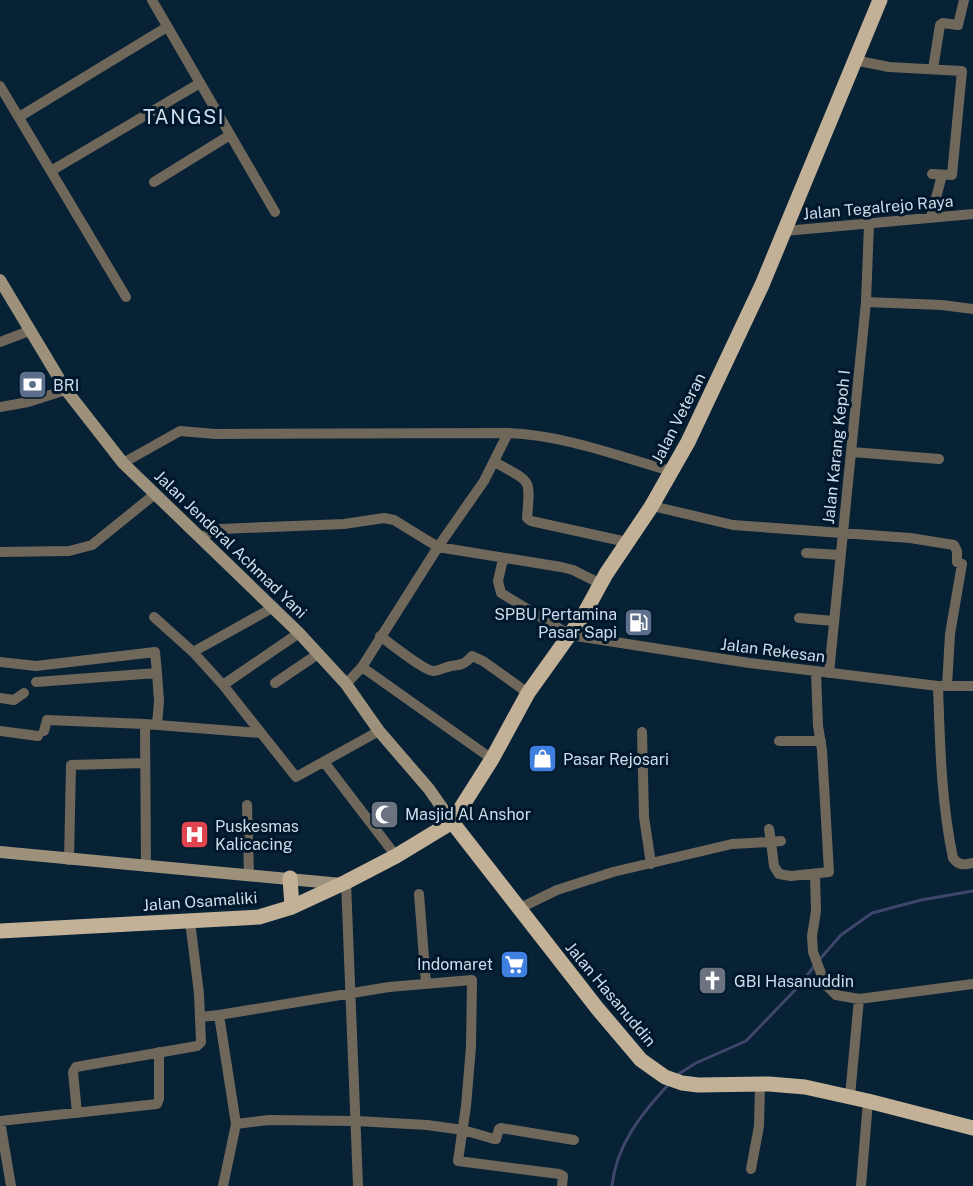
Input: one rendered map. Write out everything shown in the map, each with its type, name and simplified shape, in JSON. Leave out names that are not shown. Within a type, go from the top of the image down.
[{"type":"main road","name":"Jalan Veteran","points":[[452,822],[492,759],[528,693],[570,634],[652,506],[688,442],[785,231],[880,0]]},
{"type":"main road","name":"Jalan Jenderal Achmad Yani","points":[[0,280],[66,390],[123,463],[274,607],[346,684],[379,731],[429,789],[452,822]]},
{"type":"main road","name":"Jalan Osamaliki","points":[[0,931],[259,917],[292,907],[344,883],[396,856],[452,822]]},
{"type":"main road","name":"Jalan Hasanuddin","points":[[452,822],[582,989],[641,1060],[664,1077],[698,1085],[805,1087],[850,1096],[973,1128]]},
{"type":"main road","points":[[0,852],[146,867],[344,883]]},
{"type":"main road","points":[[290,878],[292,907]]},
{"type":"street","points":[[152,0],[275,212]]},
{"type":"street","points":[[933,69],[940,25],[943,23],[958,25],[964,0]]},
{"type":"street","points":[[19,117],[167,27]]},
{"type":"street","points":[[854,60],[890,67],[960,70],[962,74],[952,175],[937,175],[931,217]]},
{"type":"street","points":[[51,171],[200,82]]},
{"type":"street","points":[[0,86],[126,297]]},
{"type":"street","points":[[154,182],[230,135]]},
{"type":"street","name":"Jalan Tegalrejo Raya","points":[[785,231],[973,214]]},
{"type":"street","name":"Jalan Karang Kepoh I","points":[[829,673],[866,302],[869,224]]},
{"type":"street","points":[[866,302],[942,305],[973,309]]},
{"type":"street","points":[[0,342],[29,331]]},
{"type":"street","points":[[0,407],[28,402],[66,390]]},
{"type":"street","points":[[123,463],[180,431],[215,434],[508,433],[527,434],[593,449],[671,471]]},
{"type":"street","points":[[346,684],[362,667],[438,547],[484,481],[508,433]]},
{"type":"street","points":[[852,452],[939,459]]},
{"type":"street","points":[[495,462],[528,484],[530,495],[527,518],[531,521],[627,542]]},
{"type":"street","points":[[0,552],[69,551],[92,545],[155,494]]},
{"type":"street","points":[[652,506],[733,525],[843,532],[951,543],[956,547],[957,562],[967,564],[950,634],[943,686],[941,780],[946,828],[953,858],[964,865],[973,863]]},
{"type":"street","points":[[202,538],[220,529],[344,524],[380,518],[394,520],[438,547],[561,567],[573,570],[601,584]]},
{"type":"street","points":[[806,553],[841,555]]},
{"type":"street","points":[[503,559],[498,581],[501,593],[570,634]]},
{"type":"street","points":[[193,652],[274,607]]},
{"type":"street","points":[[154,617],[193,652],[223,685],[297,777],[379,731]]},
{"type":"street","points":[[799,618],[834,621]]},
{"type":"street","points":[[223,685],[299,633]]},
{"type":"street","name":"Jalan Rekesan","points":[[570,634],[659,650],[816,672],[943,686],[973,686]]},
{"type":"street","points":[[380,636],[429,670],[462,665],[472,656],[483,661],[528,693]]},
{"type":"street","points":[[5,659],[36,666],[155,652],[159,701],[157,725]]},
{"type":"street","points":[[275,683],[318,654]]},
{"type":"street","points":[[362,667],[492,759]]},
{"type":"street","points":[[769,829],[776,841],[774,866],[779,874],[815,875],[829,871],[816,672]]},
{"type":"street","points":[[36,682],[157,673]]},
{"type":"street","points":[[0,698],[14,699],[24,693]]},
{"type":"street","points":[[0,731],[41,734],[46,720],[145,724],[260,733]]},
{"type":"street","points":[[145,724],[146,867]]},
{"type":"street","points":[[642,732],[644,817],[651,864]]},
{"type":"street","points":[[779,741],[821,741]]},
{"type":"street","points":[[324,762],[396,856]]},
{"type":"street","points":[[69,860],[71,765],[144,763]]},
{"type":"street","points":[[247,805],[249,875]]},
{"type":"street","points":[[520,908],[557,890],[613,872],[732,844],[776,841]]},
{"type":"street","points":[[815,875],[816,911],[812,936],[813,952],[825,984],[836,995],[860,999],[973,984]]},
{"type":"street","points":[[344,883],[357,1121],[358,1186]]},
{"type":"street","points":[[419,894],[426,983]]},
{"type":"street","points":[[77,1113],[74,1068],[200,1044],[201,1017],[190,921]]},
{"type":"street","points":[[201,1017],[351,993],[426,983],[472,980],[471,1047],[459,1162],[559,1174],[563,1176],[562,1186]]},
{"type":"street","points":[[850,1096],[860,999]]},
{"type":"street","points":[[219,1015],[236,1124],[223,1186]]},
{"type":"street","points":[[11,1186],[0,1121],[157,1104],[159,1099],[159,1052]]},
{"type":"street","points":[[751,1169],[759,1126],[760,1085]]},
{"type":"street","points":[[861,1186],[868,1101]]},
{"type":"street","points":[[236,1124],[269,1120],[357,1121],[427,1125],[463,1130],[494,1139],[501,1128],[574,1140]]},
{"type":"waterway","points":[[819,960],[841,935],[872,913],[921,900],[973,891]]},
{"type":"waterway","points":[[677,1075],[696,1063],[746,1041],[798,987],[815,965]]},
{"type":"waterway","points":[[612,1186],[614,1171],[632,1130],[669,1084]]},
{"type":"place","name":"BRI","points":[[32,385]]},
{"type":"place","name":"SPBU Pertamina Pasar Sapi","points":[[638,623]]},
{"type":"place","name":"Pasar Rejosari","points":[[542,759]]},
{"type":"place","name":"Masjid Al Anshor","points":[[384,814]]},
{"type":"place","name":"Puskesmas Kalicacing","points":[[194,835]]},
{"type":"place","name":"Indomaret","points":[[514,964]]},
{"type":"place","name":"GBI Hasanuddin","points":[[713,981]]},
{"type":"district","name":"TANGSI","points":[[184,117]]}]
